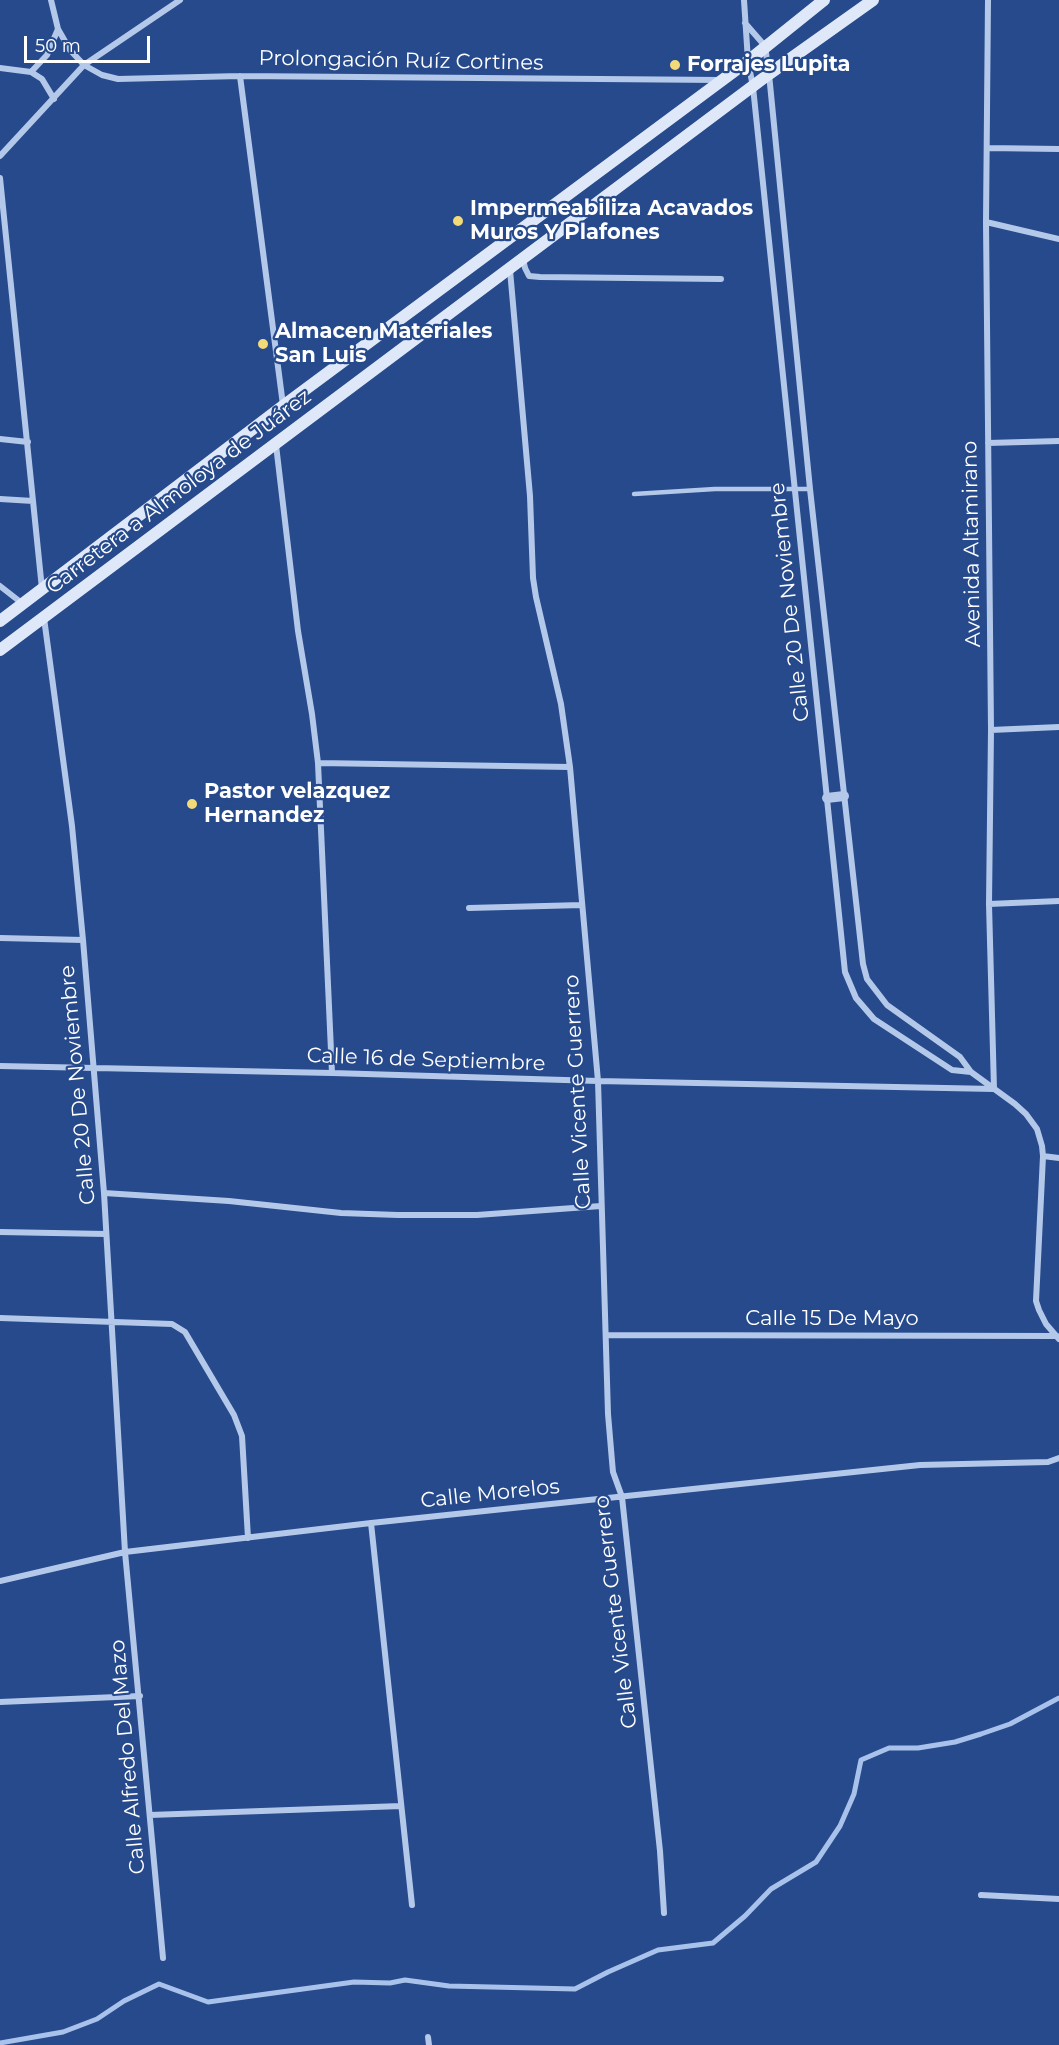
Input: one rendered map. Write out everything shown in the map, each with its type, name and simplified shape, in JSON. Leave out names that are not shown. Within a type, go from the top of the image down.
[{"type":"main road","name":"Carretera a Almoloya de Juárez","points":[[0,621],[283,406],[748,61],[824,0]]},
{"type":"main road","name":"Carretera a Almoloya de Juárez","points":[[0,650],[769,74],[873,0]]},
{"type":"street","points":[[51,0],[58,29],[70,50],[84,65]]},
{"type":"street","points":[[0,156],[84,65],[180,0]]},
{"type":"street","name":"Calle 20 De Noviembre","points":[[744,0],[748,61],[753,87],[845,972],[856,998],[874,1019],[952,1070],[971,1072]]},
{"type":"street","name":"Avenida Altamirano","points":[[988,0],[986,222],[991,730],[989,904],[994,1089]]},
{"type":"street","points":[[746,23],[765,46]]},
{"type":"street","points":[[31,72],[47,55],[58,29]]},
{"type":"street","name":"Calle 20 De Noviembre","points":[[765,46],[862,964],[867,979],[887,1005],[960,1057],[971,1072],[1015,1104],[1032,1121],[1042,1146],[1043,1156],[1036,1300],[1046,1324],[1058,1337]]},
{"type":"street","name":"Prolongación Ruíz Cortines","points":[[84,65],[102,75],[118,79],[240,76],[721,80]]},
{"type":"street","points":[[0,68],[31,72],[42,79],[54,99]]},
{"type":"street","points":[[240,76],[283,406]]},
{"type":"street","points":[[987,148],[1059,148]]},
{"type":"street","points":[[0,178],[42,590]]},
{"type":"street","points":[[986,222],[1059,239]]},
{"type":"street","points":[[524,259],[529,276],[721,279]]},
{"type":"street","name":"Calle Vicente Guerrero","points":[[510,269],[530,496],[533,578],[561,704],[570,767],[598,1081],[608,1414],[613,1472],[622,1497],[660,1851],[664,1913]]},
{"type":"street","points":[[0,439],[28,442]]},
{"type":"street","points":[[988,443],[1059,441]]},
{"type":"street","points":[[276,445],[298,631],[318,763],[332,1073]]},
{"type":"street","points":[[0,499],[33,501]]},
{"type":"street","points":[[0,586],[23,604]]},
{"type":"street","name":"Calle 20 De Noviembre","points":[[44,617],[72,826],[83,940],[104,1193],[125,1552]]},
{"type":"street","points":[[991,730],[1059,727]]},
{"type":"street","points":[[318,763],[570,767]]},
{"type":"street","points":[[827,798],[844,796]]},
{"type":"street","points":[[989,904],[1059,901]]},
{"type":"street","points":[[469,908],[582,905]]},
{"type":"street","points":[[0,938],[83,940]]},
{"type":"street","name":"Calle 16 de Septiembre","points":[[0,1066],[994,1089]]},
{"type":"street","points":[[1043,1156],[1059,1158]]},
{"type":"street","points":[[104,1193],[229,1201],[341,1213],[398,1215],[477,1215],[601,1206]]},
{"type":"street","points":[[0,1232],[106,1234]]},
{"type":"street","points":[[0,1318],[172,1324],[184,1332],[234,1415],[242,1437],[248,1538]]},
{"type":"street","name":"Calle 15 De Mayo","points":[[606,1335],[1058,1337]]},
{"type":"street","name":"Calle Morelos","points":[[0,1581],[125,1552],[371,1523],[920,1465],[1048,1462],[1059,1458]]},
{"type":"street","points":[[371,1523],[412,1905]]},
{"type":"street","name":"Calle Alfredo Del Mazo","points":[[125,1552],[164,1958]]},
{"type":"street","points":[[0,1702],[140,1696]]},
{"type":"street","points":[[150,1815],[401,1806]]},
{"type":"street","points":[[981,1895],[1059,1899]]},
{"type":"street","points":[[428,2037],[429,2045]]},
{"type":"lane","points":[[634,494],[715,489],[810,489]]},
{"type":"waterway","points":[[0,2043],[63,2032],[97,2019],[124,2001],[159,1984],[208,2002],[354,1982],[390,1983],[405,1980],[449,1986],[575,1989],[658,1950],[713,1943],[745,1916],[771,1889],[816,1862],[840,1826],[854,1794],[861,1760],[889,1748],[918,1748],[955,1742],[981,1734],[1010,1724],[1059,1698]]},
{"type":"place","name":"Forrajes Lupita","points":[[675,65]]},
{"type":"place","name":"Impermeabiliza Acavados Muros Y Plafones","points":[[458,221]]},
{"type":"place","name":"Almacen Materiales San Luis","points":[[263,344]]},
{"type":"place","name":"Pastor velazquez Hernandez","points":[[192,804]]}]
